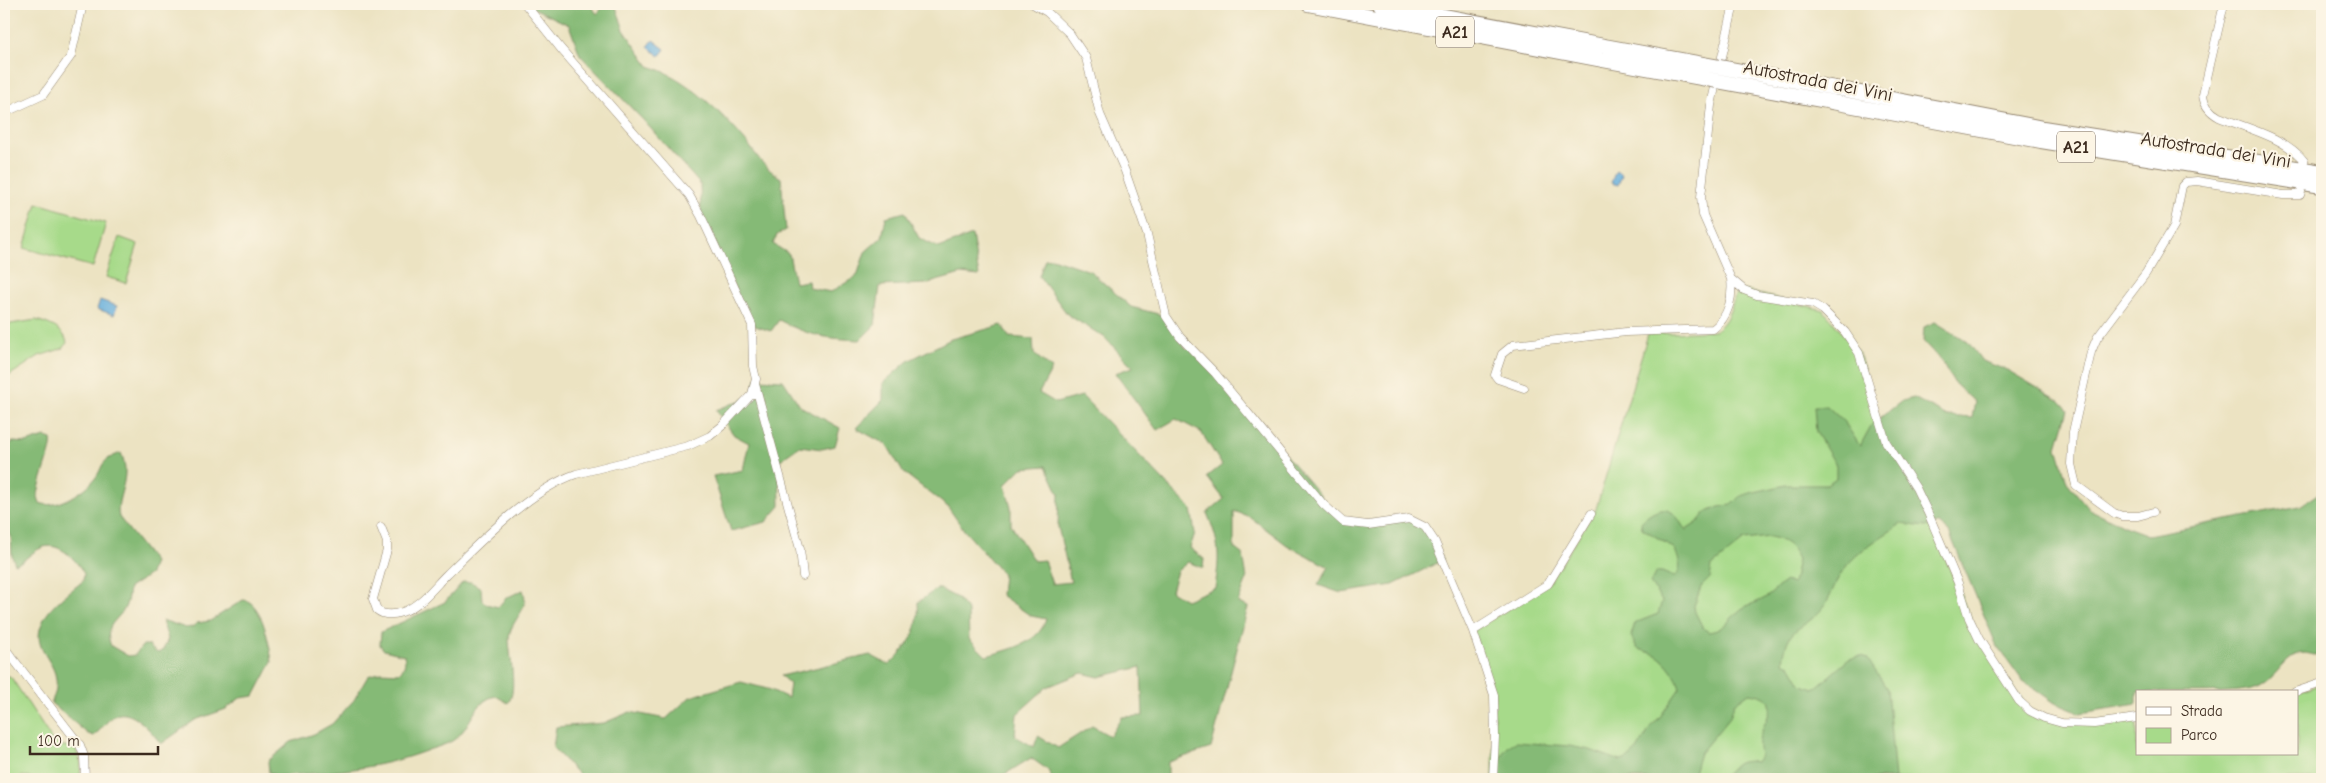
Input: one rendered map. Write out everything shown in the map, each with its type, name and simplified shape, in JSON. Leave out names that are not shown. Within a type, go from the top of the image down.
[{"type":"highway","name":"Autostrada dei Vini","points":[[1308,4],[1604,53],[1835,88],[2043,128],[2322,172]]},
{"type":"highway","name":"Autostrada dei Vini","points":[[1380,4],[1832,102],[2060,144],[2322,186]]},
{"type":"street","points":[[4,113],[43,95],[71,56],[83,4]]},
{"type":"street","points":[[525,4],[560,49],[689,195],[701,216],[752,325],[755,384],[800,549],[803,576]]},
{"type":"street","points":[[1033,4],[1047,12],[1070,34],[1086,58],[1100,114],[1125,171],[1147,234],[1166,316],[1180,337],[1215,373],[1322,504],[1343,522],[1368,525],[1409,519],[1426,527],[1435,542],[1473,631],[1494,695],[1493,779]]},
{"type":"street","points":[[1524,388],[1498,379],[1495,375],[1502,354],[1513,345],[1626,332],[1713,329],[1720,324],[1732,293],[1731,278],[1703,215],[1701,197],[1711,106],[1734,4]]},
{"type":"street","points":[[2224,4],[2203,102],[2209,112],[2285,144],[2297,152],[2304,161]]},
{"type":"street","points":[[2153,512],[2138,516],[2122,516],[2091,498],[2076,485],[2070,464],[2074,432],[2091,352],[2097,338],[2146,273],[2174,226],[2182,186],[2186,182],[2198,181],[2283,195],[2300,195],[2301,192]]},
{"type":"street","points":[[1731,278],[1744,290],[1757,295],[1813,304],[1845,332],[1859,353],[1886,442],[1916,488],[1928,513],[1958,583],[1969,618],[1979,639],[2019,701],[2030,711],[2044,718],[2062,723],[2094,724],[2136,718]]},
{"type":"street","points":[[381,527],[387,542],[387,550],[373,599],[377,610],[387,615],[402,612],[419,602],[467,555],[541,491],[560,479],[688,446],[710,436],[744,404],[752,394],[755,384]]},
{"type":"street","points":[[1473,631],[1548,584],[1591,514]]},
{"type":"street","points":[[4,647],[80,745],[84,756],[85,779]]},
{"type":"street","points":[[2298,691],[2322,682]]},
{"type":"green space","points":[[525,4],[590,4],[597,14],[606,4],[615,4],[624,30],[649,66],[676,78],[715,108],[765,166],[781,178],[786,230],[777,235],[773,244],[789,254],[795,283],[808,281],[809,288],[831,292],[857,276],[865,252],[882,237],[886,217],[905,212],[919,238],[939,248],[972,235],[979,276],[961,274],[926,284],[880,286],[875,325],[860,340],[818,336],[779,320],[771,331],[752,325],[701,216],[700,184],[644,121],[580,55],[569,25]]},
{"type":"green space","points":[[37,203],[106,223],[93,267],[24,248]]},
{"type":"green space","points":[[119,237],[138,244],[126,283],[106,277]]},
{"type":"green space","points":[[1052,258],[1090,271],[1131,307],[1166,316],[1343,522],[1409,519],[1425,527],[1443,560],[1393,585],[1341,593],[1318,585],[1329,567],[1287,545],[1250,517],[1234,511],[1234,548],[1243,555],[1247,579],[1238,603],[1248,607],[1211,748],[1168,762],[1168,779],[1052,779],[1048,770],[1031,758],[997,779],[621,779],[613,776],[581,777],[553,748],[556,727],[604,723],[630,712],[666,719],[690,697],[741,682],[771,690],[788,698],[790,684],[781,676],[870,655],[889,665],[912,637],[917,621],[918,602],[938,588],[957,598],[968,611],[969,639],[986,656],[1022,645],[1037,634],[1046,619],[1031,616],[1001,595],[1003,574],[964,530],[948,507],[903,472],[887,445],[856,428],[883,400],[883,383],[908,361],[951,339],[1002,325],[1009,337],[1033,339],[1034,354],[1052,369],[1039,393],[1056,403],[1082,396],[1191,509],[1195,533],[1190,548],[1204,559],[1203,568],[1188,562],[1177,571],[1171,591],[1186,600],[1215,588],[1218,550],[1207,513],[1224,499],[1207,477],[1222,465],[1201,432],[1176,419],[1157,430],[1115,373],[1133,367],[1104,337],[1068,315],[1039,276],[1045,259]],"holes":[[[1046,466],[1059,494],[1058,527],[1071,582],[1052,584],[1044,560],[1034,561],[1011,525],[1011,508],[1005,485],[1022,468]],[[1141,667],[1143,716],[1122,717],[1110,736],[1092,726],[1058,748],[1038,736],[1034,747],[1015,736],[1017,714],[1047,687],[1082,673],[1099,677]]]},
{"type":"green space","points":[[1744,290],[1823,310],[1859,353],[1886,442],[1916,488],[1979,639],[2030,711],[2062,723],[2136,718],[2136,756],[2298,756],[2298,692],[2322,683],[2322,779],[1493,779],[1494,695],[1473,631],[1548,584],[1596,509],[1648,334],[1714,331],[1726,319],[1736,293]]},
{"type":"green space","points":[[36,320],[50,325],[62,333],[67,342],[64,348],[39,356],[4,379],[4,325]]},
{"type":"green space","points":[[1935,322],[1968,342],[1982,361],[2007,370],[2060,401],[2068,410],[2057,447],[2067,482],[2089,509],[2124,526],[2148,535],[2300,506],[2322,491],[2322,659],[2311,654],[2301,653],[2288,660],[2260,686],[2251,689],[2136,690],[2136,704],[2080,713],[2055,703],[2022,680],[1996,644],[1949,532],[1938,523],[1926,527],[1901,524],[1869,545],[1848,564],[1839,576],[1828,601],[1822,609],[1796,630],[1788,641],[1783,662],[1790,665],[1802,685],[1814,689],[1849,659],[1861,656],[1867,658],[1887,689],[1895,779],[1721,779],[1739,763],[1756,762],[1760,756],[1759,739],[1769,714],[1770,703],[1760,695],[1749,693],[1734,704],[1730,717],[1700,753],[1692,779],[1500,779],[1501,757],[1507,748],[1516,742],[1569,746],[1590,750],[1621,761],[1627,759],[1637,750],[1651,727],[1680,688],[1668,665],[1656,655],[1637,648],[1631,636],[1635,623],[1658,614],[1662,601],[1650,583],[1656,572],[1662,572],[1674,577],[1680,568],[1675,549],[1642,528],[1641,522],[1648,516],[1656,511],[1670,511],[1686,530],[1697,523],[1705,513],[1719,507],[1731,505],[1739,497],[1750,493],[1786,485],[1826,485],[1836,478],[1836,465],[1816,432],[1814,406],[1827,406],[1845,423],[1860,446],[1872,424],[1902,401],[1914,398],[1947,416],[1972,418],[1975,402],[1955,384],[1942,362],[1923,341],[1924,327]],"holes":[[[1769,537],[1783,542],[1793,550],[1798,559],[1793,584],[1786,581],[1765,598],[1740,610],[1719,629],[1709,632],[1703,628],[1694,606],[1701,587],[1710,578],[1712,566],[1744,540]]]},
{"type":"green space","points":[[756,379],[783,380],[800,406],[840,428],[835,446],[822,449],[800,446],[779,461],[780,506],[766,522],[731,531],[713,476],[743,470],[749,443],[734,435],[716,410],[752,396]]},
{"type":"green space","points":[[45,437],[51,439],[51,444],[38,497],[40,503],[46,505],[68,499],[82,491],[96,477],[105,462],[113,456],[121,453],[124,462],[125,471],[118,510],[119,517],[154,562],[150,574],[129,588],[126,605],[110,627],[109,638],[111,646],[128,656],[135,655],[143,645],[149,645],[158,653],[163,650],[168,639],[162,620],[186,628],[192,627],[197,623],[210,621],[243,600],[250,602],[264,625],[272,662],[254,696],[240,698],[226,709],[195,720],[161,744],[140,722],[127,714],[114,716],[108,720],[94,736],[88,734],[51,703],[56,692],[56,678],[41,647],[39,639],[40,630],[47,614],[83,581],[84,574],[72,558],[54,547],[47,546],[41,548],[15,564],[12,556],[11,536],[4,522],[4,449],[13,442],[26,443]]},
{"type":"green space","points":[[463,582],[471,582],[481,588],[482,600],[486,604],[498,607],[506,598],[523,590],[524,603],[509,638],[513,681],[511,697],[508,703],[496,696],[488,699],[477,709],[464,730],[452,741],[405,758],[387,763],[334,771],[279,776],[269,773],[268,761],[291,742],[314,734],[332,724],[354,700],[368,676],[381,672],[399,673],[401,671],[405,660],[404,655],[384,650],[380,645],[381,632],[445,602]]},
{"type":"green space","points":[[5,675],[11,677],[52,740],[63,746],[75,747],[81,763],[80,779],[37,779],[23,776],[15,779],[4,779]]},
{"type":"water","points":[[653,40],[665,49],[660,56],[648,47]]},
{"type":"water","points":[[1616,170],[1622,175],[1618,185],[1611,183]]},
{"type":"water","points":[[100,300],[117,306],[114,315],[97,309]]}]
